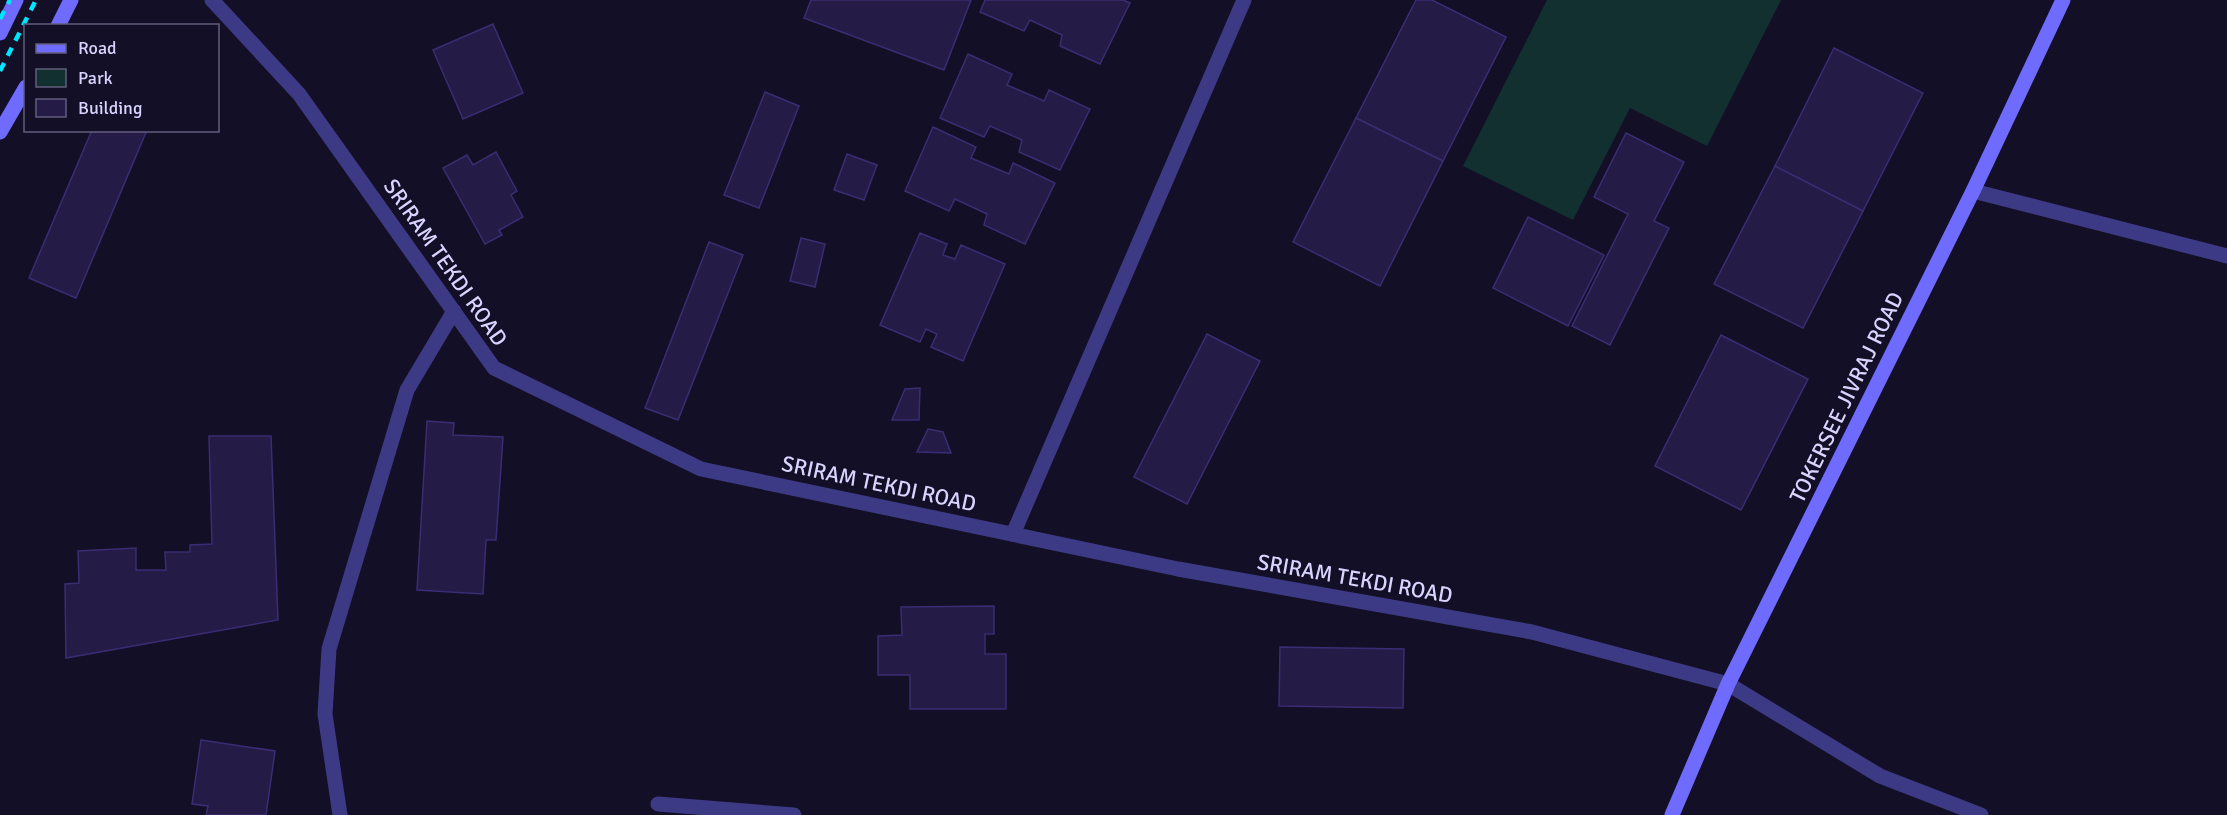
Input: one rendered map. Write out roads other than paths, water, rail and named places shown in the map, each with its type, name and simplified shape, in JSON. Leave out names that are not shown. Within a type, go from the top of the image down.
[{"type":"street","points":[[0,33],[16,0]]},
{"type":"street","points":[[59,24],[72,0]]},
{"type":"street","name":"SRIRAM TEKDI ROAD","points":[[212,0],[299,94],[494,368],[701,469],[1178,568],[1532,632],[1728,684],[1880,776],[1981,815]]},
{"type":"street","points":[[1013,534],[1244,0]]},
{"type":"street","name":"TOKERSEE JIVRAJ ROAD","points":[[1672,815],[1728,684],[1973,191],[2063,0]]},
{"type":"street","points":[[0,132],[24,90]]},
{"type":"street","points":[[1973,191],[2227,256]]},
{"type":"street","points":[[340,815],[325,714],[329,649],[407,390],[454,311]]},
{"type":"street","points":[[658,804],[794,815]]},
{"type":"railway","points":[[0,19],[10,0]]},
{"type":"railway","points":[[0,71],[36,0]]}]
